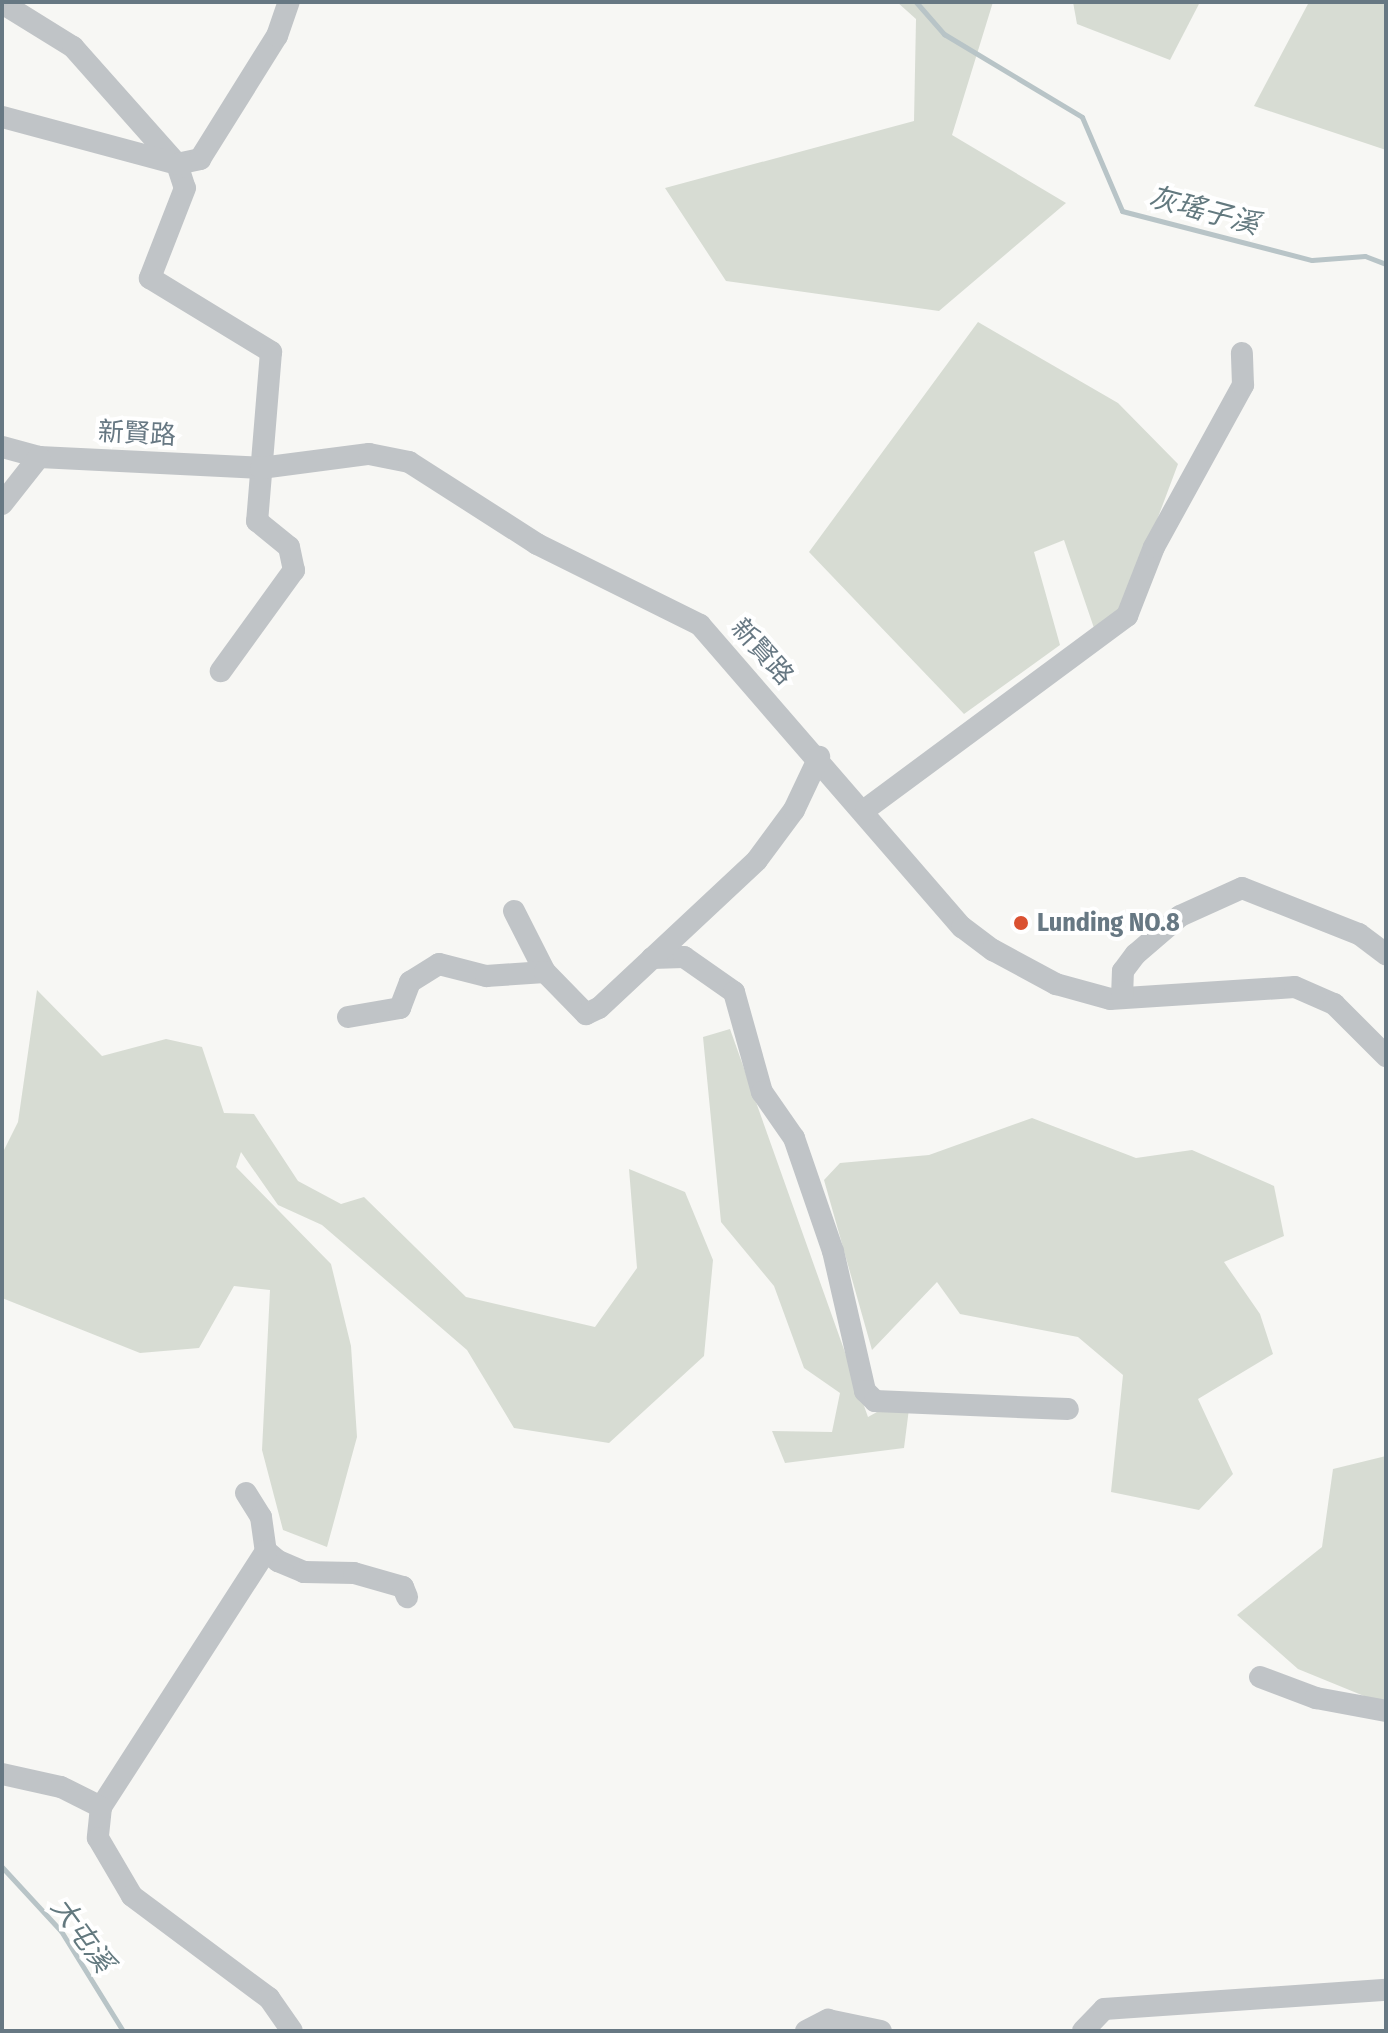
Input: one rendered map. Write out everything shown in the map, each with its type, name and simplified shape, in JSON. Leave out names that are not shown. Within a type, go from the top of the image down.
[{"type":"street","points":[[2,117],[177,164],[200,159],[277,36],[289,2]]},
{"type":"street","points":[[2,3],[73,47],[177,164],[185,188],[150,278],[271,352],[257,521],[289,547],[294,570],[221,671]]},
{"type":"street","points":[[866,809],[1127,616],[1154,547],[1243,385],[1242,353]]},
{"type":"street","name":"新賢路","points":[[2,447],[39,457],[261,468],[369,454],[409,462],[537,544],[700,625],[866,809],[962,927],[993,950],[1080,994],[1122,998],[1295,987],[1334,1004],[1386,1056]]},
{"type":"street","points":[[2,504],[39,457]]},
{"type":"street","points":[[514,911],[545,972],[586,1014],[630,984],[652,958],[757,860],[794,810],[819,757]]},
{"type":"street","points":[[1122,998],[1123,971],[1136,954],[1180,916],[1242,888],[1359,934],[1386,954]]},
{"type":"street","points":[[652,958],[684,957],[734,992],[762,1092],[794,1138],[833,1251],[865,1391],[875,1401],[1068,1409]]},
{"type":"street","points":[[348,1017],[400,1008],[410,982],[439,964],[486,976],[545,972]]},
{"type":"street","points":[[246,1493],[261,1517],[266,1551],[101,1807],[102,1853],[132,1896],[269,1998],[292,2031]]},
{"type":"street","points":[[266,1551],[304,1572],[354,1573],[403,1587],[407,1597]]},
{"type":"street","points":[[1260,1677],[1316,1698],[1386,1711]]},
{"type":"street","points":[[2,1774],[61,1787],[101,1807]]},
{"type":"street","points":[[1083,2031],[1104,2009],[1386,1990]]},
{"type":"street","points":[[806,2031],[828,2020],[881,2031]]},
{"type":"shaded area","points":[[897,2],[993,2],[952,135],[1066,203],[939,311],[726,281],[665,188],[914,121],[916,19]]},
{"type":"shaded area","points":[[1073,2],[1200,2],[1170,60],[1077,24]]},
{"type":"shaded area","points":[[1309,2],[1386,2],[1386,150],[1254,106]]},
{"type":"shaded area","points":[[978,322],[1118,403],[1178,464],[1125,605],[1095,631],[1064,540],[1034,552],[1060,645],[964,714],[809,552]]},
{"type":"shaded area","points":[[37,990],[102,1056],[166,1039],[202,1047],[224,1113],[254,1114],[298,1181],[341,1204],[364,1197],[466,1297],[595,1327],[637,1268],[629,1169],[685,1192],[713,1260],[704,1356],[609,1443],[514,1428],[467,1350],[322,1225],[278,1205],[241,1152],[236,1167],[331,1264],[351,1346],[357,1437],[327,1547],[283,1530],[262,1450],[270,1290],[234,1286],[199,1348],[140,1353],[2,1298],[2,1154],[18,1122]]},
{"type":"shaded area","points":[[730,1029],[868,1417],[911,1393],[904,1448],[785,1463],[772,1431],[832,1432],[840,1393],[804,1368],[774,1286],[721,1222],[703,1037]]},
{"type":"shaded area","points":[[1032,1118],[1136,1158],[1192,1150],[1274,1186],[1284,1236],[1224,1262],[1260,1314],[1273,1354],[1198,1399],[1233,1474],[1199,1510],[1111,1492],[1123,1375],[1078,1337],[960,1314],[937,1282],[872,1350],[824,1180],[840,1163],[929,1155]]},
{"type":"shaded area","points":[[1386,1456],[1386,1705],[1298,1669],[1237,1615],[1322,1547],[1333,1469]]},
{"type":"waterway","name":"灰瑤子溪","points":[[916,2],[944,34],[1082,117],[1122,211],[1312,260],[1365,256],[1386,264]]},
{"type":"waterway","name":"大屯溪","points":[[2,1867],[61,1931],[123,2031]]},
{"type":"place","name":"Lunding NO.8","points":[[1021,923]]}]
